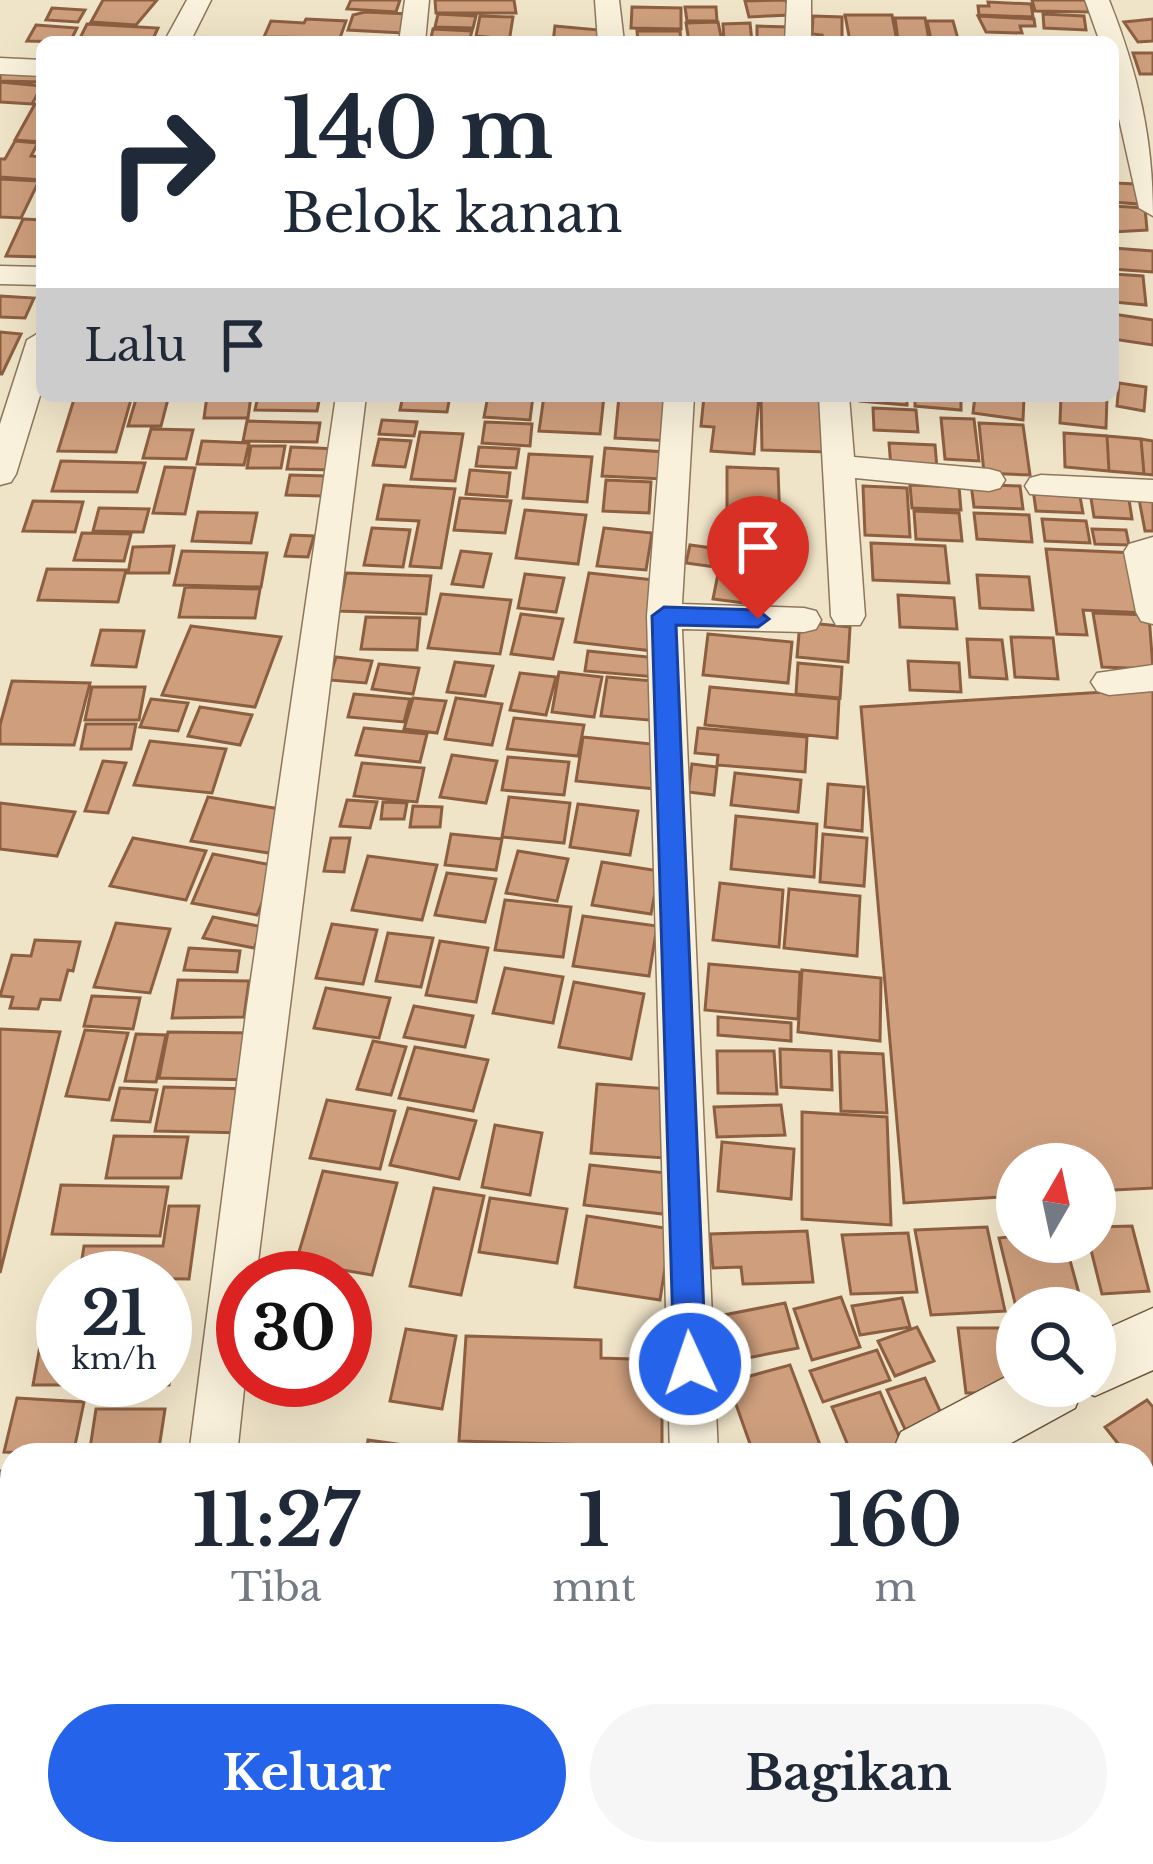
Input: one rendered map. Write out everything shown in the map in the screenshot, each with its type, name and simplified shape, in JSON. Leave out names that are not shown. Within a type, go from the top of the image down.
[{"type":"street","points":[[180,36],[199,0]]},
{"type":"street","points":[[413,36],[417,0]]},
{"type":"street","points":[[607,0],[610,36]]},
{"type":"street","points":[[798,36],[799,0]]},
{"type":"street","points":[[1096,0],[1114,36]]},
{"type":"street","points":[[1121,50],[1125,154],[1153,208]]},
{"type":"street","points":[[0,66],[36,68]]},
{"type":"street","points":[[0,275],[36,276]]},
{"type":"street","points":[[0,474],[36,359]]},
{"type":"street","points":[[213,1443],[267,1006],[350,402]]},
{"type":"street","points":[[679,402],[664,616],[694,1443]]},
{"type":"street","points":[[834,402],[848,616]]},
{"type":"street","points":[[838,466],[989,479]]},
{"type":"street","points":[[1041,486],[1153,491]]},
{"type":"street","points":[[1153,548],[1141,552],[1153,612]]},
{"type":"street","points":[[664,616],[804,620]]},
{"type":"street","points":[[1108,682],[1153,678]]},
{"type":"street","points":[[1116,1356],[1153,1338]]},
{"type":"street","points":[[946,1443],[1013,1407]]},
{"type":"building","points":[[103,0],[157,0],[136,25],[91,22]]},
{"type":"building","points":[[351,0],[400,0],[396,12],[347,9]]},
{"type":"building","points":[[435,0],[514,0],[516,13],[436,13]]},
{"type":"building","points":[[786,0],[790,15],[749,17],[745,1]]},
{"type":"building","points":[[1032,0],[1086,0],[1089,12],[1035,11]]},
{"type":"building","points":[[988,2],[1031,4],[1033,17],[979,15],[978,6],[989,6]]},
{"type":"building","points":[[632,7],[681,8],[681,29],[631,28]]},
{"type":"building","points":[[685,7],[716,7],[717,21],[687,21]]},
{"type":"building","points":[[52,8],[85,10],[78,22],[46,20]]},
{"type":"building","points":[[409,14],[403,33],[348,30],[353,15]]},
{"type":"building","points":[[438,14],[476,16],[473,28],[435,27]]},
{"type":"building","points":[[1043,14],[1084,16],[1086,30],[1044,28]]},
{"type":"building","points":[[845,15],[892,15],[896,36],[849,36]]},
{"type":"building","points":[[480,16],[513,17],[510,36],[476,36]]},
{"type":"building","points":[[813,16],[842,17],[842,36],[812,34]]},
{"type":"building","points":[[978,16],[1034,19],[1035,26],[1020,26],[1022,33],[986,32]]},
{"type":"building","points":[[895,18],[925,18],[928,36],[897,36]]},
{"type":"building","points":[[306,19],[346,21],[341,36],[264,36],[271,21],[304,23]]},
{"type":"building","points":[[1153,19],[1153,41],[1138,42],[1124,22]]},
{"type":"building","points":[[927,21],[953,21],[957,36],[930,36]]},
{"type":"building","points":[[718,22],[721,36],[688,36],[686,23]]},
{"type":"building","points":[[750,23],[751,36],[724,36],[723,24]]},
{"type":"building","points":[[87,24],[158,28],[154,36],[81,36]]},
{"type":"building","points":[[36,25],[77,28],[73,36],[36,36],[36,41],[27,41]]},
{"type":"building","points":[[555,26],[599,30],[598,36],[554,36]]},
{"type":"building","points":[[757,26],[789,27],[789,36],[757,36]]},
{"type":"building","points":[[433,29],[472,31],[471,36],[431,36]]},
{"type":"building","points":[[637,31],[680,31],[680,36],[637,36]]},
{"type":"building","points":[[1133,53],[1153,53],[1153,74],[1140,74]]},
{"type":"building","points":[[0,69],[36,72],[36,82],[0,81]]},
{"type":"building","points":[[0,82],[36,85],[32,104],[0,102]]},
{"type":"building","points":[[35,104],[36,104],[36,142],[15,140]]},
{"type":"building","points":[[15,141],[36,143],[31,156],[36,156],[36,180],[0,177],[0,159],[5,159]]},
{"type":"building","points":[[0,179],[36,181],[21,218],[0,217]]},
{"type":"building","points":[[1119,183],[1137,184],[1139,204],[1119,202]]},
{"type":"building","points":[[1119,206],[1145,208],[1147,230],[1119,232]]},
{"type":"building","points":[[23,219],[36,220],[36,257],[6,256]]},
{"type":"building","points":[[1119,248],[1153,251],[1153,272],[1119,269]]},
{"type":"building","points":[[1119,274],[1143,276],[1146,305],[1119,303]]},
{"type":"building","points":[[0,296],[34,298],[25,318],[0,317]]},
{"type":"building","points":[[1119,315],[1153,320],[1153,345],[1119,340]]},
{"type":"building","points":[[0,332],[21,334],[2,374],[0,374]]},
{"type":"building","points":[[1119,383],[1146,387],[1144,411],[1117,406]]},
{"type":"building","points":[[73,402],[130,402],[116,452],[58,451]]},
{"type":"building","points":[[135,402],[167,402],[161,426],[128,426]]},
{"type":"building","points":[[206,402],[250,402],[248,418],[204,418]]},
{"type":"building","points":[[257,402],[319,402],[317,411],[255,410]]},
{"type":"building","points":[[402,402],[449,402],[447,412],[400,410]]},
{"type":"building","points":[[487,402],[532,402],[530,420],[484,417]]},
{"type":"building","points":[[543,402],[603,402],[600,434],[539,431]]},
{"type":"building","points":[[618,402],[676,402],[673,441],[615,438]]},
{"type":"building","points":[[703,402],[758,402],[754,454],[711,451],[714,427],[701,426]]},
{"type":"building","points":[[761,402],[825,402],[827,452],[762,450]]},
{"type":"building","points":[[915,402],[961,402],[961,410],[915,406]]},
{"type":"building","points":[[974,402],[1024,402],[1023,420],[973,413]]},
{"type":"building","points":[[1061,402],[1107,402],[1106,428],[1060,423]]},
{"type":"building","points":[[873,408],[916,410],[918,432],[874,430]]},
{"type":"building","points":[[941,418],[974,419],[979,461],[945,459]]},
{"type":"building","points":[[382,420],[417,422],[414,436],[379,434]]},
{"type":"building","points":[[247,421],[320,423],[317,442],[243,441]]},
{"type":"building","points":[[485,422],[532,424],[530,446],[482,443]]},
{"type":"building","points":[[979,423],[1023,425],[1030,475],[984,473]]},
{"type":"building","points":[[151,429],[193,430],[186,459],[143,458]]},
{"type":"building","points":[[420,432],[463,434],[455,481],[411,479]]},
{"type":"building","points":[[1064,433],[1107,436],[1109,471],[1065,467]]},
{"type":"building","points":[[1107,436],[1141,439],[1144,474],[1109,471]]},
{"type":"building","points":[[379,439],[411,441],[405,467],[373,465]]},
{"type":"building","points":[[1141,439],[1153,441],[1153,475],[1144,474]]},
{"type":"building","points":[[202,441],[249,443],[244,465],[197,464]]},
{"type":"building","points":[[889,443],[935,445],[937,468],[891,467]]},
{"type":"building","points":[[251,446],[285,446],[281,468],[247,468]]},
{"type":"building","points":[[291,447],[338,449],[335,470],[287,469]]},
{"type":"building","points":[[479,447],[519,449],[516,468],[476,466]]},
{"type":"building","points":[[605,448],[665,452],[663,479],[602,476]]},
{"type":"building","points":[[529,454],[592,457],[587,502],[523,498]]},
{"type":"building","points":[[61,461],[145,463],[137,492],[52,491]]},
{"type":"building","points":[[165,467],[195,468],[185,514],[153,513]]},
{"type":"building","points":[[727,467],[778,469],[780,525],[727,523]]},
{"type":"building","points":[[470,470],[510,473],[507,497],[466,494]]},
{"type":"building","points":[[290,475],[326,476],[322,496],[286,495]]},
{"type":"building","points":[[606,480],[651,482],[649,513],[603,511]]},
{"type":"building","points":[[971,484],[1020,486],[1023,509],[974,507]]},
{"type":"building","points":[[384,485],[455,489],[441,568],[410,566],[419,521],[377,519]]},
{"type":"building","points":[[910,485],[959,487],[961,510],[912,508]]},
{"type":"building","points":[[863,486],[907,488],[910,537],[865,535]]},
{"type":"building","points":[[1033,489],[1079,491],[1083,513],[1036,511]]},
{"type":"building","points":[[1090,492],[1128,493],[1132,519],[1094,517]]},
{"type":"building","points":[[460,498],[511,501],[505,533],[454,530]]},
{"type":"building","points":[[1139,499],[1153,500],[1153,531],[1145,531]]},
{"type":"building","points":[[33,501],[83,502],[75,532],[23,531]]},
{"type":"building","points":[[99,508],[149,509],[143,532],[93,531]]},
{"type":"building","points":[[525,510],[586,515],[578,564],[516,558]]},
{"type":"building","points":[[914,511],[959,513],[962,541],[916,539]]},
{"type":"building","points":[[198,512],[257,513],[251,543],[192,541]]},
{"type":"building","points":[[974,513],[1029,515],[1032,542],[977,539]]},
{"type":"building","points":[[1042,519],[1086,521],[1090,543],[1045,541]]},
{"type":"building","points":[[372,528],[410,530],[403,567],[364,565]]},
{"type":"building","points":[[604,528],[652,533],[646,570],[597,566]]},
{"type":"building","points":[[1092,529],[1126,530],[1129,545],[1095,544]]},
{"type":"building","points":[[730,532],[760,536],[752,572],[686,563],[690,545],[727,550]]},
{"type":"building","points":[[82,533],[131,534],[124,561],[74,560]]},
{"type":"building","points":[[291,535],[314,536],[308,557],[285,556]]},
{"type":"building","points":[[871,543],[945,546],[949,583],[873,580]]},
{"type":"building","points":[[174,546],[169,573],[128,573],[133,547]]},
{"type":"building","points":[[1046,549],[1136,553],[1147,613],[1083,610],[1087,635],[1057,634]]},
{"type":"building","points":[[182,551],[267,553],[261,587],[174,585]]},
{"type":"building","points":[[461,551],[491,554],[483,587],[452,584]]},
{"type":"building","points":[[47,569],[126,570],[118,602],[38,600]]},
{"type":"building","points":[[719,569],[765,576],[760,605],[713,599]]},
{"type":"building","points":[[346,573],[431,576],[426,614],[339,611]]},
{"type":"building","points":[[589,573],[664,581],[653,651],[575,642]]},
{"type":"building","points":[[525,574],[564,578],[556,612],[518,608]]},
{"type":"building","points":[[977,575],[1029,577],[1033,610],[980,608]]},
{"type":"building","points":[[185,587],[260,589],[255,618],[179,617]]},
{"type":"building","points":[[441,594],[511,600],[500,654],[428,648]]},
{"type":"building","points":[[898,595],[954,598],[957,629],[900,627]]},
{"type":"building","points":[[1093,613],[1149,615],[1153,669],[1102,667]]},
{"type":"building","points":[[521,614],[563,619],[553,659],[511,654]]},
{"type":"building","points":[[366,617],[420,618],[417,650],[361,649]]},
{"type":"building","points":[[800,622],[850,627],[848,662],[797,657]]},
{"type":"building","points":[[191,626],[281,637],[255,707],[162,695]]},
{"type":"building","points":[[101,630],[144,631],[136,667],[92,665]]},
{"type":"building","points":[[708,634],[792,642],[788,683],[703,675]]},
{"type":"building","points":[[1011,637],[1053,638],[1058,679],[1015,677]]},
{"type":"building","points":[[967,639],[1002,640],[1007,679],[970,677]]},
{"type":"building","points":[[588,651],[658,658],[656,677],[585,671]]},
{"type":"building","points":[[336,657],[372,661],[366,683],[329,680]]},
{"type":"building","points":[[908,661],[959,663],[961,692],[910,690]]},
{"type":"building","points":[[455,662],[493,666],[485,696],[447,692]]},
{"type":"building","points":[[798,663],[842,667],[840,698],[796,694]]},
{"type":"building","points":[[379,664],[419,668],[413,694],[372,689]]},
{"type":"building","points":[[559,672],[602,677],[594,717],[552,712]]},
{"type":"building","points":[[520,673],[556,677],[546,715],[510,710]]},
{"type":"building","points":[[607,677],[665,682],[660,721],[601,716]]},
{"type":"building","points":[[12,681],[90,683],[74,745],[0,744]]},
{"type":"building","points":[[92,687],[145,687],[139,720],[85,720]]},
{"type":"building","points":[[710,687],[839,699],[837,738],[705,725]]},
{"type":"building","points":[[1153,689],[1153,1188],[1116,1190],[1116,1143],[996,1143],[996,1197],[904,1203],[861,707]]},
{"type":"building","points":[[354,694],[410,699],[404,722],[348,717]]},
{"type":"building","points":[[413,698],[446,701],[437,733],[404,729]]},
{"type":"building","points":[[456,698],[502,704],[492,745],[445,739]]},
{"type":"building","points":[[151,699],[188,703],[178,731],[140,727]]},
{"type":"building","points":[[200,707],[252,715],[240,745],[188,736]]},
{"type":"building","points":[[514,718],[584,725],[578,756],[507,749]]},
{"type":"building","points":[[86,724],[136,724],[131,749],[81,749]]},
{"type":"building","points":[[364,728],[427,734],[420,762],[356,755]]},
{"type":"building","points":[[698,728],[807,737],[805,772],[717,765],[718,755],[695,753]]},
{"type":"building","points":[[583,737],[661,745],[656,789],[576,781]]},
{"type":"building","points":[[150,741],[226,749],[212,793],[134,785]]},
{"type":"building","points":[[452,755],[497,761],[486,803],[440,797]]},
{"type":"building","points":[[508,757],[569,762],[564,795],[502,790]]},
{"type":"building","points":[[103,761],[126,763],[108,813],[85,811]]},
{"type":"building","points":[[362,763],[424,768],[417,802],[354,796]]},
{"type":"building","points":[[692,764],[717,767],[714,795],[688,792]]},
{"type":"building","points":[[735,773],[801,780],[798,812],[731,805]]},
{"type":"building","points":[[828,784],[864,787],[862,831],[825,827]]},
{"type":"building","points":[[208,797],[286,810],[269,853],[191,841]]},
{"type":"building","points":[[509,797],[570,803],[564,843],[502,837]]},
{"type":"building","points":[[347,800],[377,802],[370,828],[340,826]]},
{"type":"building","points":[[383,802],[407,803],[404,819],[381,819]]},
{"type":"building","points":[[0,803],[75,812],[57,856],[0,849]]},
{"type":"building","points":[[578,804],[638,811],[630,855],[570,847]]},
{"type":"building","points":[[413,806],[442,807],[440,827],[410,827]]},
{"type":"building","points":[[736,816],[817,824],[814,877],[731,869]]},
{"type":"building","points":[[451,834],[502,839],[496,870],[445,865]]},
{"type":"building","points":[[823,834],[867,838],[864,886],[820,882]]},
{"type":"building","points":[[133,838],[206,851],[186,900],[110,886]]},
{"type":"building","points":[[331,838],[350,838],[344,872],[324,871]]},
{"type":"building","points":[[518,851],[568,859],[557,901],[506,893]]},
{"type":"building","points":[[213,854],[277,866],[257,915],[192,903]]},
{"type":"building","points":[[368,856],[437,865],[422,920],[352,910]]},
{"type":"building","points":[[602,862],[659,871],[651,914],[592,905]]},
{"type":"building","points":[[447,873],[496,879],[485,922],[435,915]]},
{"type":"building","points":[[720,883],[783,890],[779,947],[713,940]]},
{"type":"building","points":[[789,889],[860,896],[857,956],[784,948]]},
{"type":"building","points":[[505,900],[571,907],[563,957],[495,950]]},
{"type":"building","points":[[583,916],[657,926],[649,976],[573,966]]},
{"type":"building","points":[[213,917],[263,927],[254,948],[203,938]]},
{"type":"building","points":[[116,923],[170,929],[150,993],[94,987]]},
{"type":"building","points":[[332,924],[377,930],[363,984],[316,978]]},
{"type":"building","points":[[388,933],[433,938],[421,987],[376,981]]},
{"type":"building","points":[[35,940],[80,942],[73,971],[68,970],[60,1000],[41,999],[38,1009],[10,1008],[13,997],[0,996],[12,955],[31,956]]},
{"type":"building","points":[[440,941],[488,948],[476,1002],[426,995]]},
{"type":"building","points":[[189,948],[240,951],[237,972],[184,970]]},
{"type":"building","points":[[709,964],[800,972],[798,1019],[705,1010]]},
{"type":"building","points":[[505,968],[563,977],[553,1023],[493,1013]]},
{"type":"building","points":[[802,970],[881,978],[880,1041],[798,1032]]},
{"type":"building","points":[[178,980],[249,981],[244,1017],[172,1018]]},
{"type":"building","points":[[574,982],[644,994],[631,1059],[559,1047]]},
{"type":"building","points":[[326,988],[390,998],[379,1038],[314,1028]]},
{"type":"building","points":[[92,996],[140,998],[133,1029],[84,1026]]},
{"type":"building","points":[[414,1006],[473,1016],[465,1047],[404,1037]]},
{"type":"building","points":[[718,1017],[791,1023],[791,1041],[718,1035]]},
{"type":"building","points":[[0,1029],[60,1032],[0,1273]]},
{"type":"building","points":[[85,1030],[128,1033],[109,1100],[66,1096]]},
{"type":"building","points":[[168,1032],[261,1033],[254,1080],[159,1078]]},
{"type":"building","points":[[136,1034],[166,1035],[156,1082],[125,1081]]},
{"type":"building","points":[[373,1041],[406,1047],[391,1095],[357,1089]]},
{"type":"building","points":[[415,1047],[488,1060],[473,1111],[399,1098]]},
{"type":"building","points":[[780,1049],[831,1051],[832,1090],[781,1087]]},
{"type":"building","points":[[717,1051],[774,1051],[777,1094],[718,1093]]},
{"type":"building","points":[[839,1052],[883,1054],[887,1113],[841,1111]]},
{"type":"building","points":[[597,1084],[668,1089],[665,1158],[591,1153]]},
{"type":"building","points":[[164,1087],[253,1089],[247,1133],[155,1131]]},
{"type":"building","points":[[120,1088],[157,1090],[150,1122],[112,1120]]},
{"type":"building","points":[[327,1100],[395,1111],[380,1169],[310,1158]]},
{"type":"building","points":[[781,1105],[785,1135],[717,1137],[714,1107]]},
{"type":"building","points":[[408,1108],[476,1121],[459,1179],[390,1165]]},
{"type":"building","points":[[802,1112],[887,1117],[891,1225],[802,1219]]},
{"type":"building","points":[[495,1125],[542,1133],[530,1195],[482,1187]]},
{"type":"building","points":[[114,1136],[188,1137],[181,1178],[106,1178]]},
{"type":"building","points":[[722,1142],[794,1149],[791,1199],[718,1191]]},
{"type":"building","points":[[590,1165],[667,1173],[663,1214],[584,1205]]},
{"type":"building","points":[[323,1171],[397,1183],[372,1275],[372,1251],[299,1251]]},
{"type":"building","points":[[61,1185],[168,1187],[160,1236],[52,1234]]},
{"type":"building","points":[[434,1188],[484,1196],[461,1295],[410,1286]]},
{"type":"building","points":[[490,1198],[567,1209],[557,1263],[479,1252]]},
{"type":"building","points":[[169,1206],[199,1206],[192,1257],[192,1251],[83,1251],[84,1246],[163,1246]]},
{"type":"building","points":[[587,1216],[671,1229],[660,1300],[575,1287]]},
{"type":"building","points":[[1116,1226],[1132,1226],[1149,1291],[1116,1293],[1116,1287],[1100,1287],[1094,1263],[1116,1263]]},
{"type":"building","points":[[987,1227],[1000,1287],[996,1287],[996,1311],[931,1315],[915,1230]]},
{"type":"building","points":[[807,1231],[813,1282],[743,1284],[741,1267],[713,1268],[710,1234]]},
{"type":"building","points":[[908,1233],[917,1292],[851,1294],[842,1235]]},
{"type":"building","points":[[1005,1263],[1071,1263],[1077,1287],[1011,1287]]},
{"type":"building","points":[[841,1297],[860,1347],[812,1360],[794,1309]]},
{"type":"building","points":[[902,1298],[910,1327],[860,1335],[852,1306]]},
{"type":"building","points":[[785,1303],[798,1348],[737,1360],[724,1315]]},
{"type":"building","points":[[917,1327],[934,1361],[895,1376],[878,1341]]},
{"type":"building","points":[[958,1328],[996,1328],[996,1393],[966,1393]]},
{"type":"building","points":[[406,1329],[456,1336],[442,1409],[390,1401]]},
{"type":"building","points":[[466,1336],[601,1340],[601,1358],[662,1360],[662,1443],[459,1441]]},
{"type":"building","points":[[877,1350],[890,1380],[823,1402],[810,1371]]},
{"type":"building","points":[[790,1365],[819,1443],[750,1443],[728,1382]]},
{"type":"building","points":[[925,1378],[947,1426],[909,1438],[887,1390]]},
{"type":"building","points":[[880,1392],[902,1443],[847,1443],[832,1407]]},
{"type":"building","points":[[17,1398],[36,1399],[36,1407],[83,1407],[75,1443],[6,1443]]},
{"type":"building","points":[[1147,1400],[1153,1407],[1153,1443],[1118,1443],[1105,1427]]},
{"type":"building","points":[[96,1409],[165,1409],[160,1443],[91,1443]]},
{"type":"route","points":[[690,1364],[664,616],[758,619]]}]
